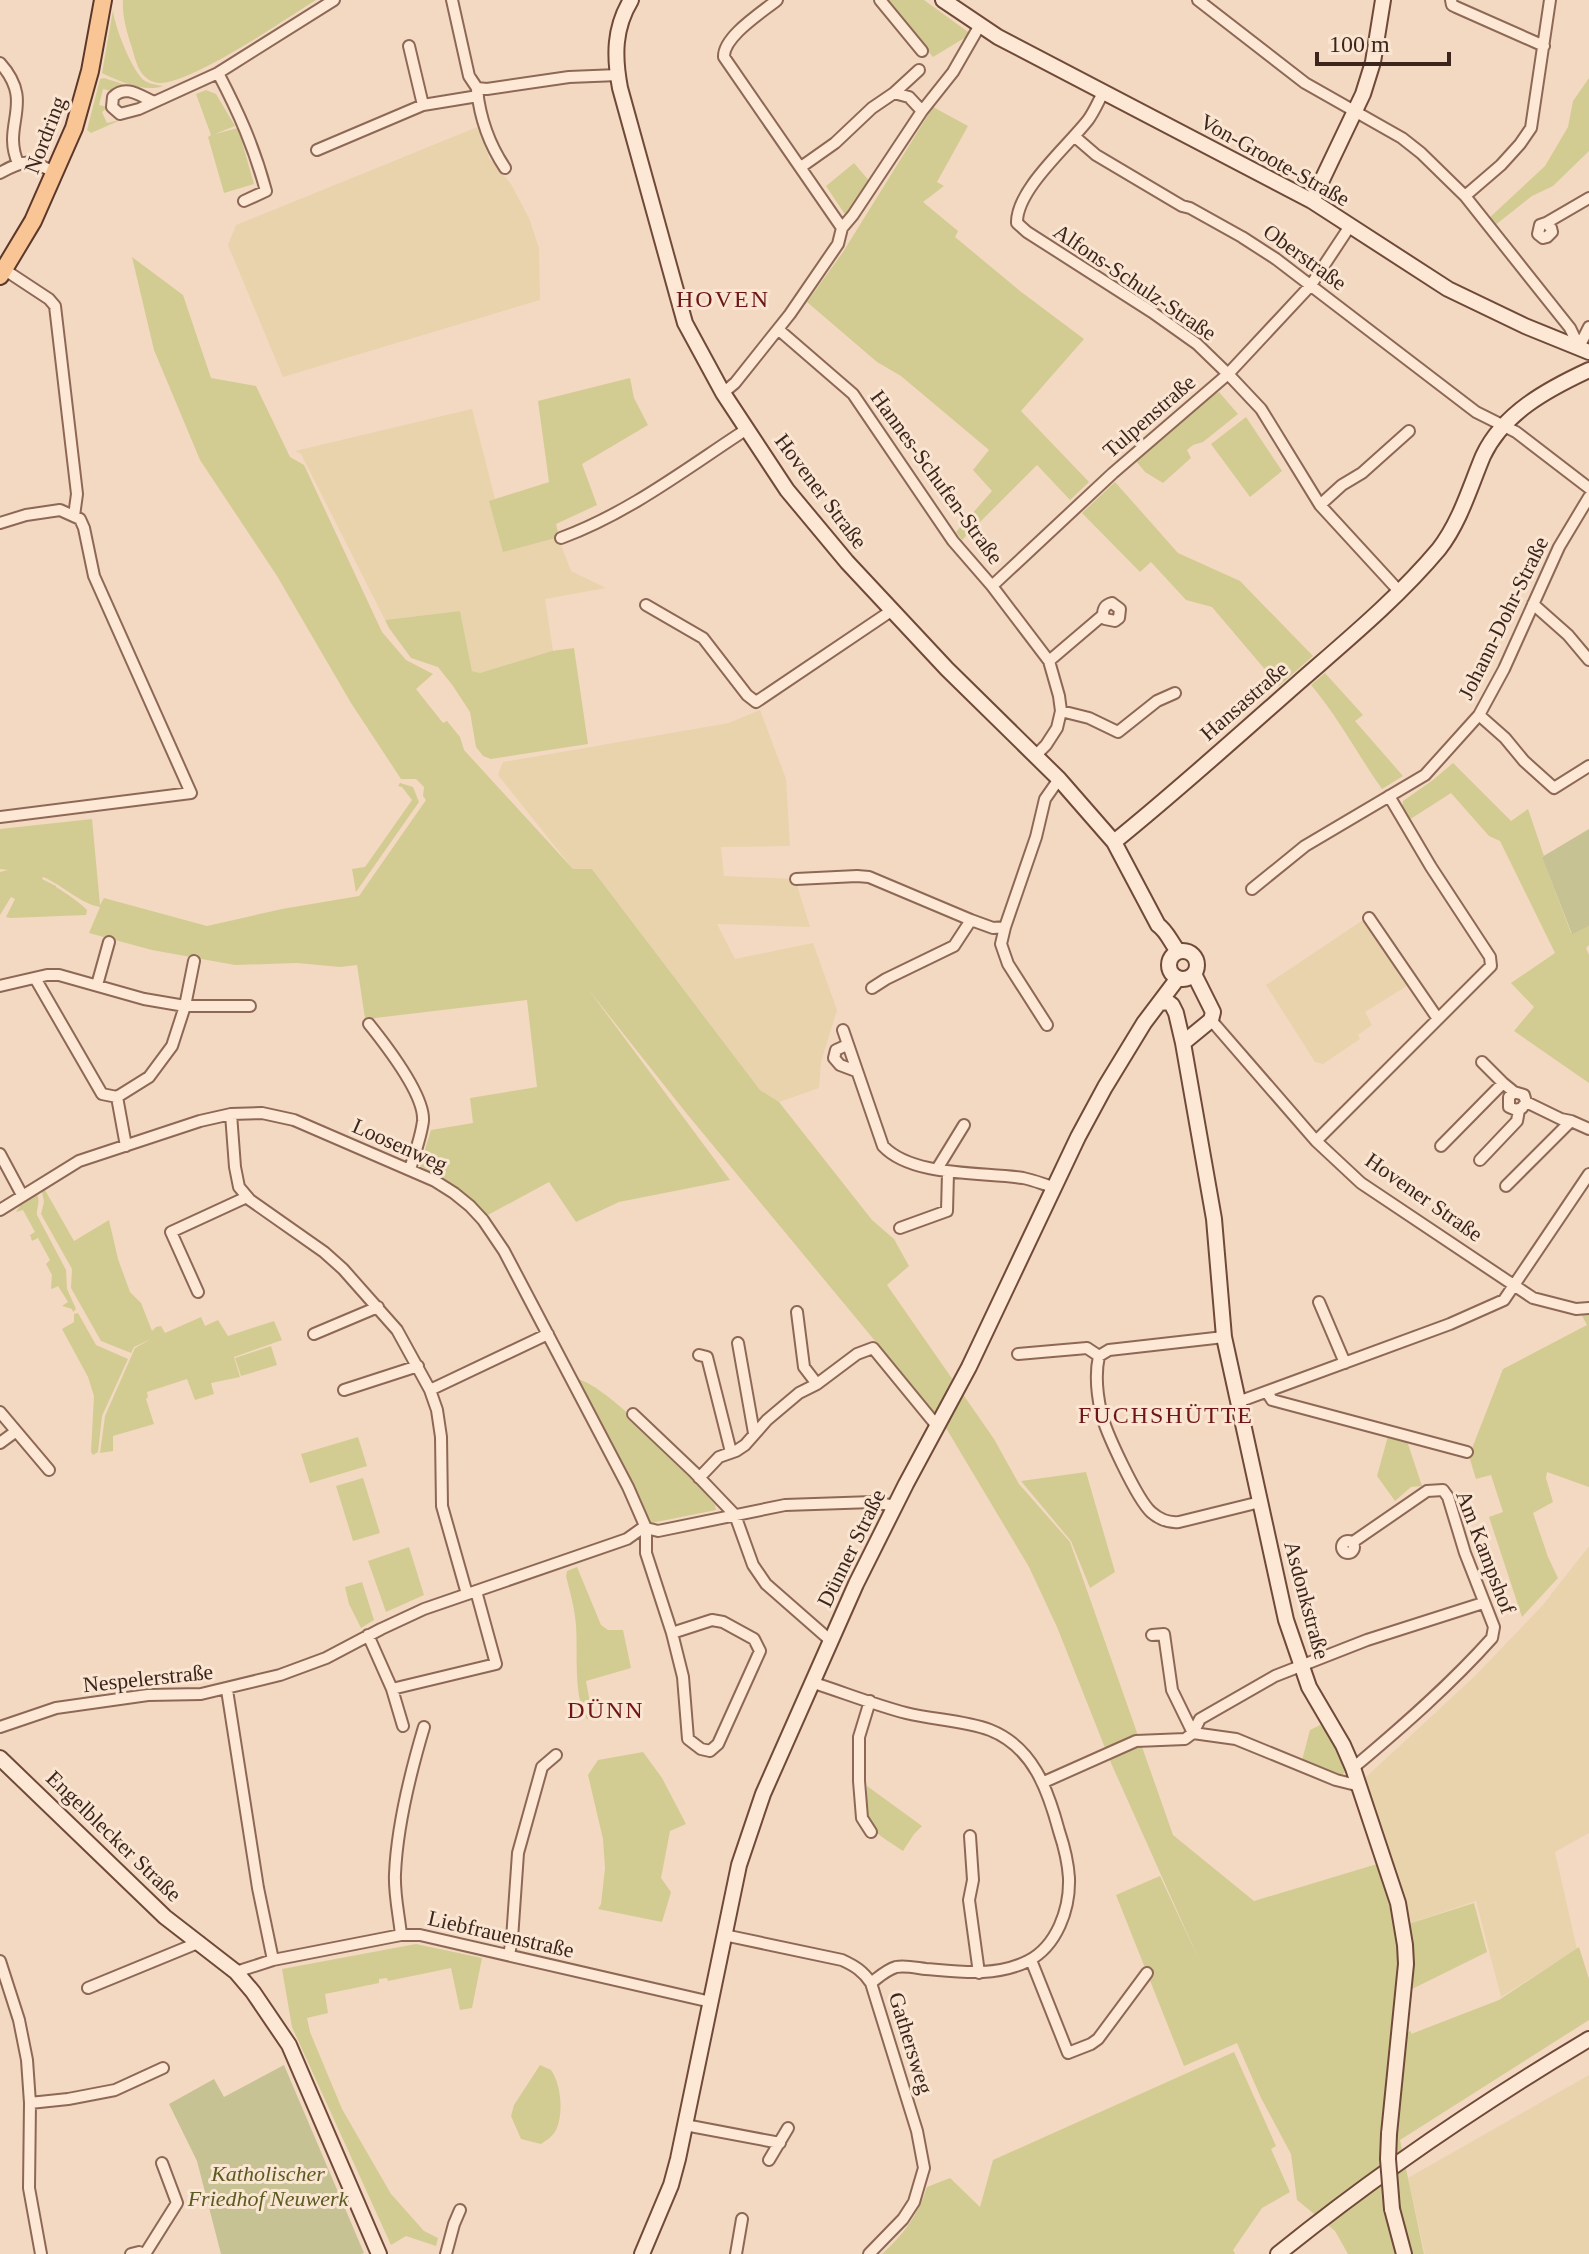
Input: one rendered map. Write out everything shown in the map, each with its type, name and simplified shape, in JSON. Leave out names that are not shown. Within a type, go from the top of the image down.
[{"type":"main road","name":"Nordring","points":[[2,273],[33,221],[74,128],[90,71],[103,0]]},
{"type":"street","points":[[154,102],[218,73],[334,0]]},
{"type":"street","points":[[452,0],[479,108],[492,149],[505,168]]},
{"type":"street","name":"Hovener Straße","points":[[631,0],[622,14],[615,49],[618,75],[685,323],[723,393],[796,502],[891,611],[978,701],[1036,755],[1114,842],[1158,925],[1157,932],[1175,954]]},
{"type":"street","points":[[777,0],[729,40],[723,49],[724,57],[842,228]]},
{"type":"street","points":[[881,0],[922,51]]},
{"type":"street","name":"Von-Groote-Straße","points":[[943,0],[980,25],[1103,93],[1312,201],[1448,289],[1525,326],[1584,349]]},
{"type":"street","points":[[1198,0],[1305,83],[1402,138],[1465,191],[1584,349]]},
{"type":"street","points":[[1312,201],[1357,111],[1373,62],[1383,0]]},
{"type":"street","points":[[1451,0],[1456,7],[1544,46]]},
{"type":"street","points":[[1465,191],[1501,165],[1531,128],[1550,0]]},
{"type":"street","points":[[723,393],[779,330],[838,244],[842,228],[922,111],[953,72],[980,25]]},
{"type":"street","points":[[409,46],[423,105]]},
{"type":"street","points":[[0,63],[13,81],[17,94],[19,109],[12,142],[18,163]]},
{"type":"street","points":[[801,167],[835,143],[919,70]]},
{"type":"street","points":[[218,73],[241,115],[266,191],[244,201]]},
{"type":"street","points":[[317,150],[423,105],[487,89],[569,77],[618,75]]},
{"type":"street","points":[[894,93],[909,97],[922,111]]},
{"type":"street","name":"Alfons-Schulz-Straße","points":[[1103,93],[1089,118],[1037,178],[1017,213],[1017,223],[1197,344],[1261,409],[1320,505],[1399,591]]},
{"type":"street","name":"Oberstraße","points":[[1074,136],[1096,155],[1242,237],[1311,285],[1476,412],[1516,432],[1589,488]]},
{"type":"street","points":[[0,173],[18,163],[35,163],[55,173]]},
{"type":"street","points":[[1546,223],[1589,198]]},
{"type":"street","name":"Tulpenstraße","points":[[992,586],[1113,473],[1228,374],[1311,285],[1350,226]]},
{"type":"street","points":[[2,273],[49,299],[55,306],[77,494],[74,516]]},
{"type":"street","points":[[1584,349],[1589,327]]},
{"type":"street","name":"Hannes-Schufen-Straße","points":[[779,330],[853,394],[953,541],[1049,661],[1061,711]]},
{"type":"street","name":"Hansastraße","points":[[1114,842],[1303,679],[1399,591],[1439,548],[1454,526],[1484,455],[1502,425],[1546,392],[1589,370]]},
{"type":"street","points":[[561,538],[586,529],[636,503],[747,429]]},
{"type":"street","points":[[1320,505],[1409,431]]},
{"type":"street","name":"Johann-Dohr-Straße","points":[[1252,889],[1305,846],[1425,775],[1479,715],[1504,669],[1559,547],[1589,497]]},
{"type":"street","points":[[0,523],[60,510],[80,519],[94,576],[191,793],[0,817]]},
{"type":"street","points":[[1533,604],[1568,635],[1589,660]]},
{"type":"street","points":[[646,605],[703,638],[747,695],[756,702],[891,611]]},
{"type":"street","points":[[1049,661],[1103,615]]},
{"type":"street","points":[[1036,755],[1057,728],[1061,711],[1089,718],[1118,732],[1157,701],[1175,693]]},
{"type":"street","points":[[1479,715],[1554,788],[1589,766]]},
{"type":"street","points":[[1047,1025],[1008,964],[1001,944],[1036,837],[1045,799],[1059,779]]},
{"type":"street","points":[[1316,1141],[1491,966],[1490,957],[1389,796]]},
{"type":"street","points":[[796,879],[869,877],[971,920],[993,928],[1005,927]]},
{"type":"street","points":[[1369,918],[1438,1019]]},
{"type":"street","points":[[872,988],[954,946],[971,920]]},
{"type":"street","points":[[97,985],[109,942]]},
{"type":"street","points":[[1186,951],[1196,958],[1197,969],[1183,976],[1169,969],[1175,954],[1186,951]]},
{"type":"street","points":[[35,978],[102,1094],[117,1097],[149,1077],[172,1046],[185,1006],[194,961]]},
{"type":"street","points":[[0,986],[59,975],[144,999],[185,1006],[250,1006]]},
{"type":"street","name":"Hovener Straße","points":[[1183,976],[1213,1012],[1211,1020],[1316,1141],[1361,1183],[1533,1298],[1576,1309],[1589,1308]]},
{"type":"street","name":"Dünner Straße","points":[[642,2254],[671,2185],[739,1865],[763,1794],[856,1584],[969,1367],[1053,1187],[1089,1117],[1144,1023],[1183,976]]},
{"type":"street","name":"Dünner Straße","points":[[1144,1023],[1149,1006],[1183,976]]},
{"type":"street","name":"Asdonkstraße","points":[[1160,1003],[1172,1005],[1183,1043],[1214,1219],[1224,1337],[1285,1617],[1309,1687],[1353,1768],[1398,1903],[1405,1945],[1404,1992],[1388,2172],[1392,2209],[1404,2254]]},
{"type":"street","points":[[1183,1043],[1211,1020]]},
{"type":"street","points":[[369,1024],[394,1057],[421,1103],[423,1119],[410,1169]]},
{"type":"street","points":[[843,1030],[883,1146],[891,1155],[942,1171],[1025,1179],[1053,1187]]},
{"type":"street","points":[[847,1045],[836,1050],[834,1058],[840,1065],[856,1071]]},
{"type":"street","points":[[1482,1062],[1514,1092],[1508,1103],[1512,1109],[1522,1106],[1589,1129]]},
{"type":"street","points":[[1441,1146],[1503,1083]]},
{"type":"street","points":[[117,1097],[126,1146]]},
{"type":"street","points":[[1480,1160],[1517,1121],[1522,1106]]},
{"type":"street","name":"Loosenweg","points":[[0,1210],[79,1161],[200,1121],[231,1114],[262,1113],[294,1120],[410,1169],[454,1193],[483,1220],[504,1251],[628,1487],[646,1528],[646,1553],[683,1677],[688,1739],[692,1744],[710,1751],[718,1744],[760,1651],[759,1645],[743,1632],[712,1620],[672,1633]]},
{"type":"street","points":[[231,1114],[239,1187],[247,1197],[324,1252],[378,1307],[397,1330],[418,1366],[437,1410],[441,1437],[442,1506],[496,1664],[392,1689]]},
{"type":"street","points":[[1506,1186],[1571,1121]]},
{"type":"street","points":[[900,1228],[947,1211],[942,1171],[964,1125]]},
{"type":"street","points":[[0,1154],[22,1195]]},
{"type":"street","points":[[1238,1402],[1450,1324],[1504,1300],[1585,1187],[1589,1174]]},
{"type":"street","points":[[198,1292],[171,1232],[247,1197]]},
{"type":"street","points":[[1319,1302],[1345,1363]]},
{"type":"street","points":[[314,1334],[378,1307]]},
{"type":"street","points":[[797,1312],[804,1367],[817,1384]]},
{"type":"street","points":[[430,1390],[548,1334]]},
{"type":"street","points":[[1224,1337],[1109,1350],[1099,1356],[1096,1370],[1101,1414],[1121,1460],[1150,1512],[1167,1523],[1260,1502]]},
{"type":"street","points":[[738,1343],[754,1433]]},
{"type":"street","points":[[699,1478],[719,1457],[745,1445],[754,1433],[799,1393],[817,1384],[857,1354],[873,1348],[937,1426]]},
{"type":"street","points":[[1018,1354],[1087,1348],[1099,1356]]},
{"type":"street","points":[[699,1355],[707,1357],[731,1452]]},
{"type":"street","points":[[344,1390],[418,1366]]},
{"type":"street","points":[[1267,1392],[1272,1400],[1467,1452]]},
{"type":"street","points":[[0,1412],[49,1470]]},
{"type":"street","points":[[633,1414],[735,1515],[756,1572],[766,1584],[831,1641]]},
{"type":"street","points":[[0,1443],[15,1432]]},
{"type":"street","name":"Am Kampshof","points":[[1353,1542],[1427,1491],[1443,1490],[1494,1627],[1492,1638],[1462,1670],[1353,1768]]},
{"type":"street","points":[[646,1528],[658,1531],[785,1505],[873,1502],[895,1506]]},
{"type":"street","name":"Nespelerstraße","points":[[0,1727],[56,1708],[148,1695],[189,1696],[227,1690],[295,1670],[326,1658],[424,1609],[627,1539],[646,1528]]},
{"type":"street","points":[[1044,1782],[1136,1741],[1185,1739],[1193,1733],[1200,1719],[1275,1676],[1367,1640],[1483,1603]]},
{"type":"street","points":[[1152,1635],[1164,1634],[1172,1690],[1193,1733]]},
{"type":"street","points":[[368,1635],[392,1689],[403,1726]]},
{"type":"street","points":[[814,1683],[908,1713],[965,1722],[1005,1737],[1020,1750],[1044,1782],[1064,1847],[1069,1892],[1062,1921],[1045,1948],[1031,1960],[979,1973],[899,1966],[884,1972],[871,1983]]},
{"type":"street","points":[[227,1690],[258,1888],[273,1960]]},
{"type":"street","points":[[870,1701],[859,1737],[859,1781],[862,1818],[871,1832]]},
{"type":"street","points":[[401,1935],[395,1890],[396,1862],[415,1755],[424,1727]]},
{"type":"street","points":[[1193,1733],[1236,1739],[1336,1780],[1360,1786]]},
{"type":"street","points":[[509,1955],[518,1853],[542,1767],[556,1755]]},
{"type":"street","name":"Engelblecker Straße","points":[[0,1758],[165,1917],[236,1972],[253,1992],[289,2045],[379,2254]]},
{"type":"street","points":[[970,1836],[973,1880],[969,1900],[979,1973]]},
{"type":"street","name":"Liebfrauenstraße","points":[[236,1972],[273,1960],[401,1935],[420,1935],[711,2002]]},
{"type":"street","name":"Gathersweg","points":[[724,1935],[842,1960],[864,1972],[871,1983],[917,2131],[924,2168],[919,2188],[903,2219],[869,2254]]},
{"type":"street","points":[[88,1988],[200,1942]]},
{"type":"street","points":[[1031,1960],[1068,2053],[1098,2039],[1147,1973]]},
{"type":"street","points":[[0,1961],[19,2020],[27,2060],[29,2188],[41,2254]]},
{"type":"street","points":[[1278,2254],[1420,2146],[1589,2039]]},
{"type":"street","points":[[30,2103],[115,2090],[163,2068]]},
{"type":"street","points":[[685,2125],[780,2143]]},
{"type":"street","points":[[769,2160],[788,2128]]},
{"type":"street","points":[[131,2254],[145,2254],[177,2203],[162,2163]]},
{"type":"street","points":[[446,2254],[460,2210]]},
{"type":"street","points":[[736,2254],[742,2219]]},
{"type":"shaded area","points":[[123,0],[316,0],[210,65],[168,82],[154,82],[145,77],[135,59],[125,24]]},
{"type":"shaded area","points":[[885,0],[924,0],[971,34],[933,57]]},
{"type":"shaded area","points":[[113,10],[129,59],[140,76],[145,81],[163,86],[140,87],[102,73]]},
{"type":"shaded area","points":[[1589,78],[1589,151],[1553,186],[1532,196],[1494,226],[1488,219],[1545,166],[1568,127],[1573,101]]},
{"type":"shaded area","points":[[100,79],[126,85],[111,91],[103,89],[99,105],[108,107],[102,112],[107,123],[123,119],[91,133],[87,130]]},
{"type":"shaded area","points":[[206,90],[216,94],[235,126],[215,134],[238,128],[254,184],[224,193],[208,137],[211,135],[196,94]]},
{"type":"shaded area","points":[[933,107],[968,126],[937,182],[944,186],[923,202],[958,231],[955,237],[1084,339],[1021,411],[1089,482],[1070,500],[1037,465],[962,540],[956,532],[992,491],[973,470],[989,450],[807,302],[843,252]]},
{"type":"shaded area","points":[[480,126],[489,158],[511,184],[529,218],[539,248],[540,300],[283,377],[228,245],[236,225]]},
{"type":"shaded area","points":[[854,163],[871,183],[848,219],[826,186]]},
{"type":"shaded area","points":[[132,257],[183,295],[211,378],[256,386],[290,457],[304,465],[382,632],[406,660],[433,674],[416,689],[443,723],[447,721],[460,737],[464,750],[573,869],[592,869],[760,1090],[779,1102],[872,1220],[894,1239],[909,1266],[887,1285],[994,1439],[1019,1484],[1070,1542],[1173,1835],[1254,1901],[1377,1864],[1396,1928],[1474,1903],[1487,1952],[1412,1989],[1408,2032],[1411,2031],[1411,2034],[1499,2000],[1579,1947],[1589,1979],[1589,2020],[1400,2140],[1424,2254],[1348,2254],[1335,2231],[1297,2200],[1291,2154],[1261,2098],[1237,2043],[1184,2066],[1116,1895],[1160,1876],[1200,1962],[1111,1763],[1057,1627],[1029,1567],[943,1423],[687,1114],[588,989],[730,1180],[619,1202],[576,1222],[549,1182],[486,1216],[467,1195],[420,1166],[431,1130],[473,1123],[470,1098],[537,1087],[527,1000],[375,1018],[366,1025],[357,965],[235,965],[152,950],[89,933],[100,907],[85,902],[43,877],[83,906],[87,910],[86,915],[10,918],[6,917],[15,899],[11,897],[0,915],[0,872],[8,870],[0,869],[0,829],[92,819],[100,905],[104,898],[207,926],[359,896],[426,800],[424,787],[416,779],[401,779],[351,703],[277,576],[200,460],[154,350]]},
{"type":"shaded area","points":[[630,378],[634,398],[648,425],[582,464],[597,505],[556,524],[559,537],[503,552],[489,501],[549,482],[538,401]]},
{"type":"shaded area","points":[[1219,392],[1238,414],[1203,442],[1187,450],[1191,458],[1163,483],[1145,472],[1136,461]]},
{"type":"shaded area","points":[[472,409],[507,545],[556,532],[571,571],[606,588],[545,599],[553,651],[480,673],[472,671],[460,611],[385,620],[301,454],[295,451]]},
{"type":"shaded area","points":[[1246,417],[1282,471],[1250,497],[1211,444]]},
{"type":"shaded area","points":[[1115,482],[1178,553],[1240,581],[1313,656],[1279,686],[1212,607],[1186,600],[1151,562],[1140,572],[1082,513]]},
{"type":"shaded area","points":[[460,611],[472,671],[480,673],[552,651],[574,648],[588,744],[491,759],[483,756],[476,747],[470,712],[453,686],[438,667],[411,658],[385,620]]},
{"type":"shaded area","points":[[1325,673],[1363,715],[1355,721],[1403,776],[1382,789],[1311,685]]},
{"type":"shaded area","points":[[760,710],[786,779],[790,846],[721,847],[724,876],[795,879],[810,927],[717,924],[735,959],[813,943],[837,1010],[821,1062],[819,1088],[779,1102],[760,1090],[593,870],[573,869],[498,775],[503,762],[729,723]]},
{"type":"shaded area","points":[[1453,763],[1511,821],[1528,809],[1571,933],[1589,926],[1589,945],[1586,948],[1589,955],[1589,1083],[1514,1031],[1534,1007],[1511,983],[1555,953],[1500,841],[1489,836],[1451,793],[1409,820],[1402,807],[1403,801]]},
{"type":"shaded area","points":[[400,783],[413,787],[419,802],[356,892],[352,869],[365,867],[412,800],[398,786]]},
{"type":"shaded area","points":[[1366,918],[1410,984],[1365,1012],[1372,1025],[1358,1035],[1360,1039],[1323,1064],[1315,1062],[1266,985]]},
{"type":"shaded area","points":[[45,1190],[74,1241],[109,1220],[130,1292],[141,1303],[152,1331],[161,1326],[165,1333],[201,1317],[205,1326],[218,1320],[228,1336],[274,1321],[282,1340],[234,1357],[240,1377],[211,1383],[214,1394],[195,1400],[187,1379],[147,1392],[146,1399],[154,1424],[113,1436],[113,1451],[100,1453],[105,1416],[135,1348],[151,1339],[134,1347],[131,1353],[101,1341],[71,1288],[72,1269],[41,1214],[44,1202],[42,1192]]},
{"type":"shaded area","points":[[37,1195],[37,1215],[66,1270],[67,1289],[76,1309],[73,1312],[62,1306],[68,1302],[58,1286],[51,1288],[52,1275],[46,1264],[50,1260],[38,1238],[32,1241],[30,1235],[35,1232],[23,1210],[16,1212]]},
{"type":"shaded area","points":[[1579,1310],[1589,1311],[1589,1487],[1547,1472],[1553,1502],[1533,1513],[1558,1578],[1522,1617],[1489,1517],[1503,1512],[1491,1475],[1476,1479],[1469,1456],[1503,1369],[1587,1325]]},
{"type":"shaded area","points":[[78,1313],[96,1345],[128,1359],[102,1416],[98,1452],[93,1455],[94,1396],[88,1377],[62,1329],[74,1322],[74,1314]]},
{"type":"shaded area","points":[[271,1346],[277,1365],[241,1376],[235,1358]]},
{"type":"shaded area","points":[[577,1379],[602,1392],[652,1435],[690,1472],[716,1510],[651,1523]]},
{"type":"shaded area","points":[[1388,1436],[1407,1441],[1422,1486],[1411,1487],[1395,1501],[1377,1476]]},
{"type":"shaded area","points":[[358,1437],[367,1466],[310,1483],[301,1454]]},
{"type":"shaded area","points":[[1086,1472],[1115,1572],[1090,1588],[1071,1541],[1021,1481]]},
{"type":"shaded area","points":[[363,1478],[380,1533],[353,1541],[336,1486]]},
{"type":"shaded area","points":[[1589,1546],[1589,1833],[1555,1852],[1577,1949],[1501,1997],[1476,1901],[1408,1924],[1365,1778],[1476,1675],[1542,1606]]},
{"type":"shaded area","points":[[409,1547],[424,1595],[386,1612],[368,1561]]},
{"type":"shaded area","points":[[577,1567],[601,1625],[608,1630],[623,1630],[631,1668],[586,1681],[593,1718],[587,1719],[580,1699],[575,1620],[566,1576],[567,1571]]},
{"type":"shaded area","points":[[362,1582],[374,1620],[361,1628],[349,1604],[345,1587]]},
{"type":"shaded area","points":[[1320,1725],[1331,1737],[1346,1770],[1341,1777],[1301,1764],[1310,1730]]},
{"type":"shaded area","points":[[643,1752],[662,1778],[686,1824],[670,1831],[661,1878],[671,1892],[662,1922],[598,1909],[605,1868],[603,1839],[588,1775],[598,1760]]},
{"type":"shaded area","points":[[867,1786],[922,1826],[903,1851],[871,1826],[867,1811]]},
{"type":"shaded area","points":[[416,1944],[482,1958],[472,2008],[460,2010],[451,1968],[388,1981],[387,1978],[379,1979],[379,1983],[325,1994],[328,2013],[307,2018],[342,2109],[391,2194],[424,2231],[438,2238],[436,2246],[406,2236],[391,2245],[292,2027],[282,1969]]},
{"type":"shaded area","points":[[1234,2052],[1276,2146],[1271,2149],[1290,2192],[1262,2208],[1233,2250],[1235,2254],[882,2254],[909,2224],[927,2187],[950,2178],[980,2207],[993,2160]]},
{"type":"shaded area","points":[[540,2065],[551,2070],[554,2076],[561,2107],[556,2130],[541,2144],[521,2139],[511,2116],[514,2105]]},
{"type":"shaded area","points":[[1589,2075],[1589,2254],[1425,2254],[1408,2178]]},
{"type":"green space","points":[[1589,829],[1589,926],[1572,934],[1542,857]]},
{"type":"green space","name":"Katholischer Friedhof Neuwerk","points":[[284,2065],[364,2253],[221,2254],[197,2161],[169,2104],[214,2079],[224,2097]]},
{"type":"district","name":"HOVEN","points":[[723,299]]},
{"type":"district","name":"FUCHSHÜTTE","points":[[1166,1415]]},
{"type":"district","name":"DÜNN","points":[[606,1710]]}]
